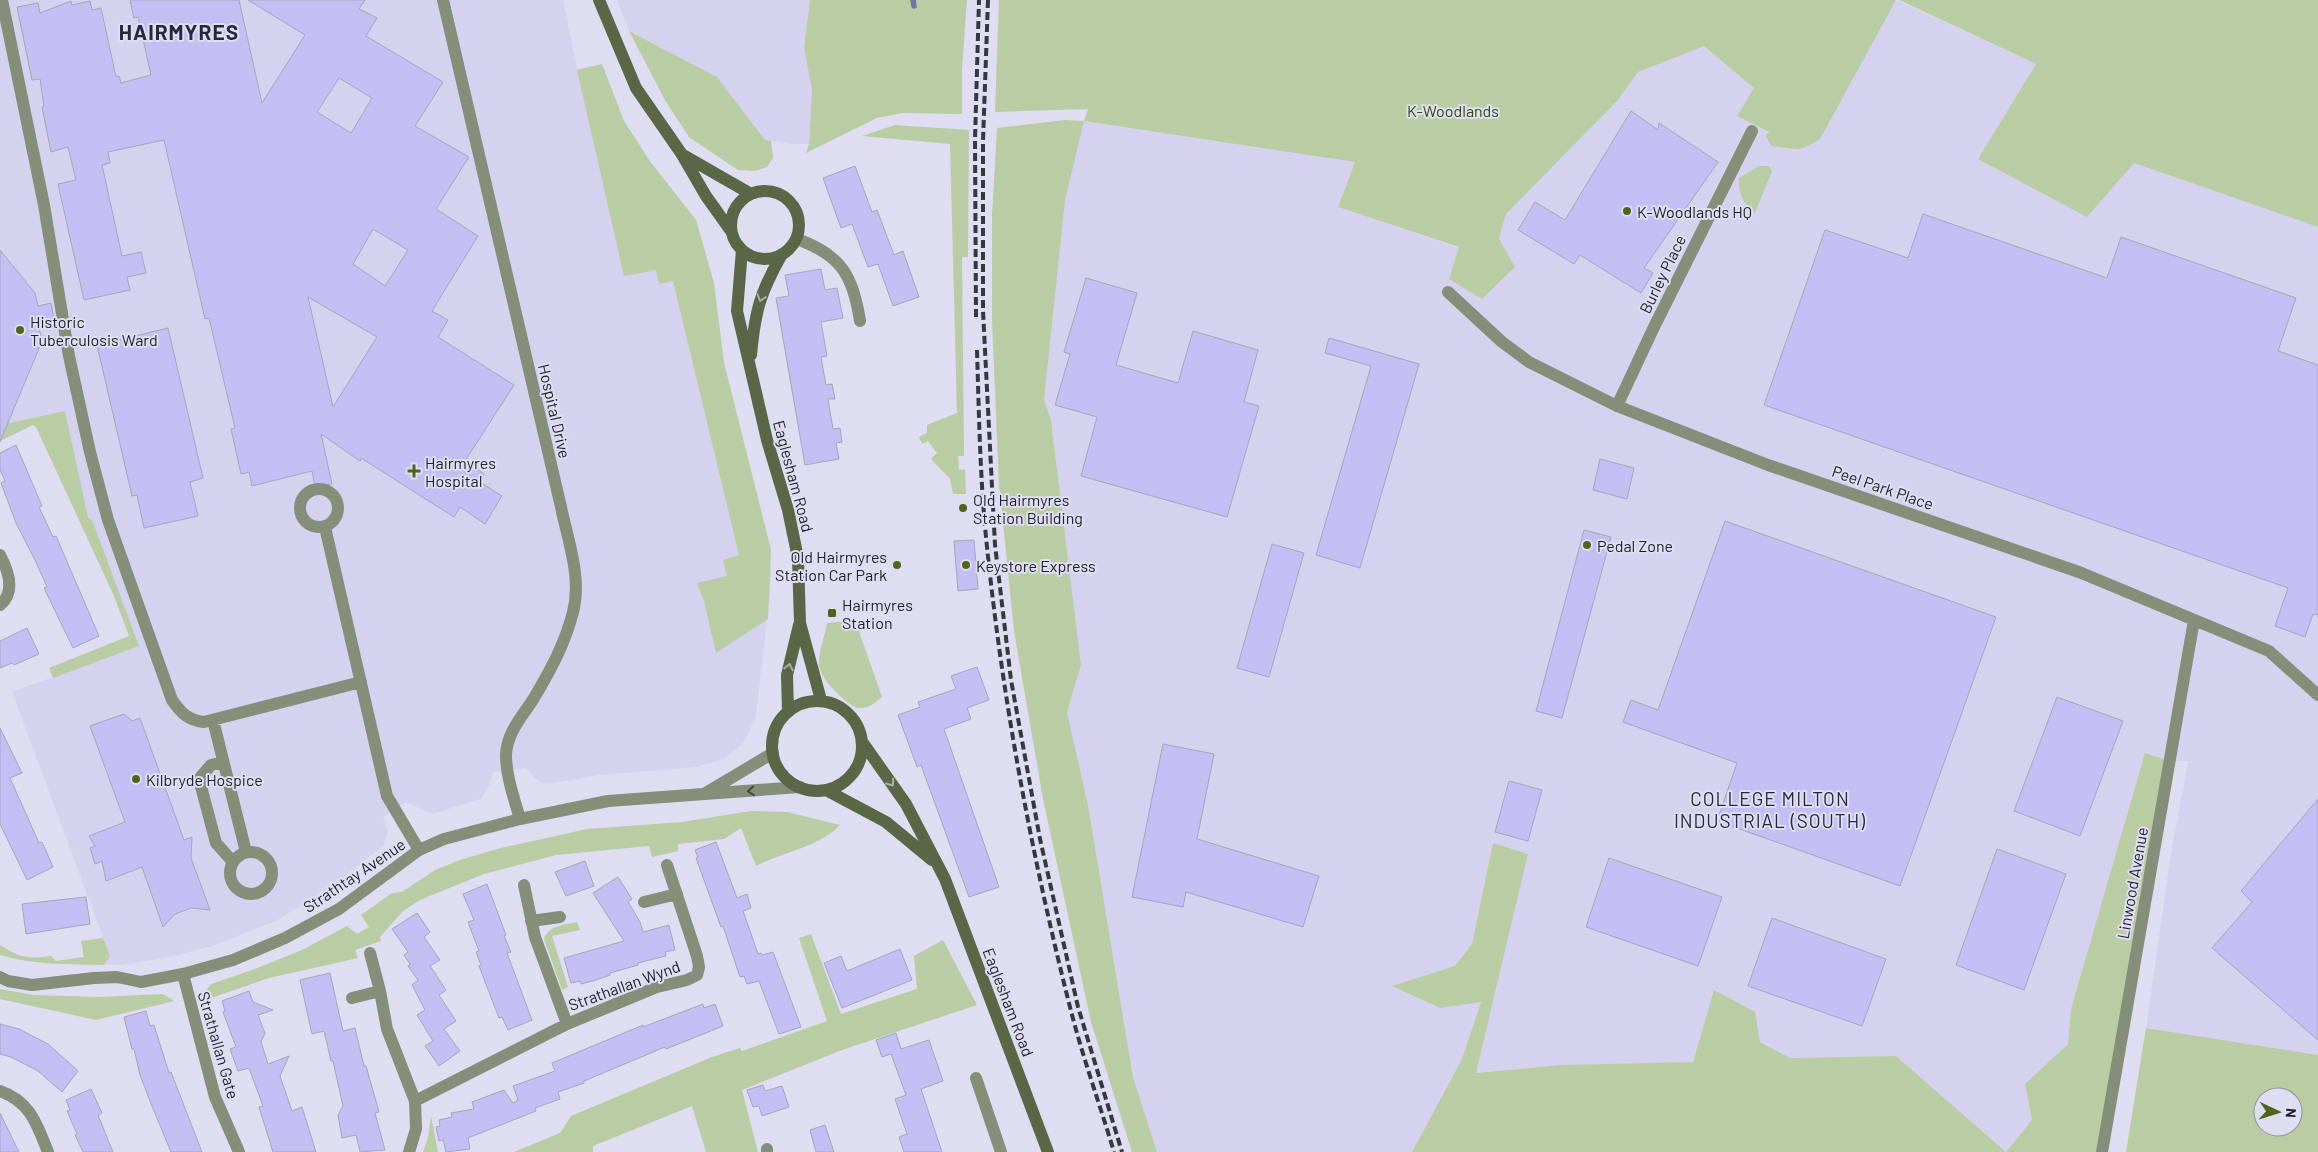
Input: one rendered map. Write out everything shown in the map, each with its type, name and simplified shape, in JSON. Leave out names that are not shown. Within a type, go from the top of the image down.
[{"type":"main road","points":[[599,0],[636,88],[681,153],[706,196],[742,250],[751,256],[762,259],[782,254],[791,248],[797,238],[799,217],[788,198],[768,190],[750,194],[740,201],[731,220],[731,231]]},
{"type":"main road","points":[[681,153],[750,194]]},
{"type":"main road","name":"Eaglesham Road","points":[[742,250],[737,311],[767,440],[788,510],[798,558],[800,623],[822,700]]},
{"type":"main road","name":"Eaglesham Road","points":[[750,368],[755,317],[765,286],[782,254]]},
{"type":"main road","name":"Eaglesham Road","points":[[788,711],[787,675],[800,623]]},
{"type":"main road","points":[[822,700],[834,703],[845,709],[854,719],[860,730],[863,743],[862,756],[857,768],[839,786],[813,791],[800,787],[788,780],[781,772],[773,753],[775,730],[780,719],[788,711],[798,704],[822,700]]},
{"type":"main road","name":"Eaglesham Road","points":[[863,743],[906,804],[945,879],[1048,1152]]},
{"type":"main road","name":"Eaglesham Road","points":[[826,790],[886,822],[937,865]]},
{"type":"street","name":"Hospital Drive","points":[[442,0],[562,507],[576,579],[574,610],[563,645],[533,699],[512,730],[506,755],[520,819]]},
{"type":"street","points":[[2,7],[44,205],[70,362],[90,452],[108,520],[172,700],[182,714],[192,720],[204,722],[361,682]]},
{"type":"street","name":"Burley Place","points":[[1617,406],[1654,327],[1752,131]]},
{"type":"street","points":[[797,238],[813,244],[832,256],[848,274],[860,321]]},
{"type":"street","name":"Peel Park Place","points":[[1448,292],[1502,342],[1529,362],[1617,406],[1768,465],[2079,572],[2268,650],[2318,694]]},
{"type":"street","points":[[325,527],[387,796],[419,850]]},
{"type":"street","points":[[0,555],[8,574],[9,583],[6,599],[0,605]]},
{"type":"street","name":"Linwood Avenue","points":[[2102,1152],[2194,620]]},
{"type":"street","points":[[213,720],[246,852]]},
{"type":"street","name":"Strathtay Avenue","points":[[701,795],[773,753]]},
{"type":"street","points":[[223,762],[211,765],[199,779],[216,843],[233,862]]},
{"type":"street","name":"Strathtay Avenue","points":[[0,977],[8,981],[32,985],[117,977],[141,982],[183,974],[233,960],[285,938],[339,909],[419,850],[444,839],[520,819],[608,801],[800,787]]},
{"type":"street","points":[[246,852],[260,853],[270,863],[272,877],[264,890],[251,894],[237,889],[230,876],[233,862],[246,852]]},
{"type":"street","name":"Strathallan Wynd","points":[[415,1101],[567,1024],[657,987],[687,980],[697,975],[699,966],[697,956],[667,864]]},
{"type":"street","name":"Strathallan Wynd","points":[[524,885],[534,937],[567,1024]]},
{"type":"street","points":[[644,902],[677,894]]},
{"type":"street","points":[[531,921],[560,917]]},
{"type":"street","points":[[370,953],[387,1029],[415,1101],[416,1129],[409,1152]]},
{"type":"street","name":"Strathallan Gate","points":[[183,974],[214,1096],[239,1152]]},
{"type":"street","points":[[352,998],[380,991]]},
{"type":"street","points":[[976,1078],[1001,1152]]},
{"type":"street","points":[[0,1091],[19,1101],[33,1115],[48,1152]]},
{"type":"shaded area","name":"Hairmyres Hospital","points":[[0,0],[563,0],[577,69],[602,64],[624,121],[649,160],[696,220],[714,283],[724,363],[771,550],[770,594],[756,716],[744,742],[724,759],[696,767],[600,775],[547,784],[538,781],[526,768],[493,772],[490,784],[481,799],[432,814],[406,802],[383,817],[388,831],[383,846],[337,882],[276,921],[212,946],[166,958],[119,965],[104,965],[110,956],[12,692],[139,646],[93,522],[88,517],[65,411],[0,425]]},
{"type":"shaded area","points":[[617,0],[810,0],[804,48],[812,90],[809,144],[792,144],[765,140],[717,77],[629,31]]},
{"type":"shaded area","points":[[1896,0],[2036,64],[1978,159],[2134,163],[2318,227],[2318,1055],[2146,1028],[2170,860],[2188,761],[2170,761],[2146,753],[2071,1009],[2068,1044],[2025,1084],[2032,1120],[2006,1152],[1896,1056],[1790,1058],[1760,1042],[1714,991],[1693,1062],[1560,1065],[1476,1073],[1528,854],[1493,843],[1472,944],[1455,966],[1392,986],[1440,1008],[1481,1001],[1462,1059],[1412,1152],[1157,1152],[1133,1077],[1088,805],[1067,712],[1081,665],[1051,420],[1044,400],[1065,201],[1084,121],[1355,162],[1338,207],[1459,248],[1499,239],[1506,214],[1618,100],[1638,72],[1702,44],[1755,88],[1737,116],[1769,133],[1771,146],[1796,151],[1879,30]]},
{"type":"green space","points":[[810,0],[967,0],[962,69],[962,114],[903,113],[877,118],[806,153],[809,144],[812,90],[804,48]]},
{"type":"green space","name":"K-Woodlands","points":[[999,0],[1896,0],[1820,139],[1801,149],[1771,146],[1766,136],[1769,132],[1737,116],[1754,88],[1704,46],[1638,72],[1618,100],[1506,214],[1499,239],[1515,267],[1482,299],[1449,279],[1459,247],[1338,207],[1355,162],[1084,121],[1088,109],[995,112]]},
{"type":"green space","points":[[1899,0],[2318,0],[2318,227],[2134,163],[2087,217],[1978,159],[2036,64]]},
{"type":"green space","points":[[629,31],[717,77],[765,140],[771,141],[773,158],[767,167],[755,171],[738,170],[689,137],[666,102]]},
{"type":"green space","points":[[602,64],[624,121],[649,160],[696,220],[714,283],[724,363],[771,550],[768,619],[716,653],[704,601],[697,583],[727,576],[723,560],[739,555],[673,281],[659,284],[656,270],[624,276],[577,70]]},
{"type":"green space","points":[[1065,120],[1084,121],[1065,201],[1044,400],[1051,420],[1081,665],[1067,712],[1088,805],[1133,1077],[1157,1152],[1132,1152],[1091,1022],[1043,799],[1014,631],[999,484],[992,321],[992,216],[997,128]]},
{"type":"green space","points":[[895,125],[969,130],[968,257],[962,257],[964,456],[958,456],[959,470],[965,469],[966,494],[953,494],[950,479],[931,459],[937,453],[928,441],[922,444],[919,437],[927,433],[927,425],[957,413],[950,144],[862,136]]},
{"type":"green space","points":[[1759,166],[1769,166],[1772,171],[1755,213],[1742,198],[1739,189],[1739,178]]},
{"type":"green space","points":[[65,411],[88,517],[93,522],[139,646],[53,678],[49,668],[129,636],[114,596],[36,427],[33,425],[0,441],[0,425]]},
{"type":"green space","points":[[855,620],[882,697],[865,708],[858,708],[847,702],[824,678],[819,666],[827,623]]},
{"type":"green space","points":[[2145,753],[2170,761],[2102,1152],[2006,1152],[2032,1120],[2025,1084],[2068,1044],[2071,1009]]},
{"type":"green space","points":[[751,811],[787,812],[840,825],[822,839],[756,866],[741,828],[724,839],[678,844],[678,851],[652,857],[649,846],[556,855],[484,874],[420,900],[403,911],[380,937],[381,941],[355,950],[358,958],[269,978],[205,1000],[206,991],[211,984],[302,950],[347,926],[357,934],[369,927],[361,915],[392,893],[402,892],[435,870],[460,860],[501,848],[587,829],[682,822]]},
{"type":"green space","points":[[1493,843],[1528,854],[1476,1073],[1560,1065],[1693,1062],[1714,990],[1755,1012],[1760,1042],[1790,1058],[1896,1056],[2006,1152],[1412,1152],[1462,1059],[1481,1002],[1440,1008],[1392,986],[1455,966],[1472,944]]},
{"type":"green space","points":[[577,922],[580,930],[552,936],[568,987],[562,990],[544,939],[546,934],[553,928]]},
{"type":"green space","points":[[811,934],[841,1014],[917,989],[914,956],[943,940],[977,1005],[842,1050],[742,1090],[758,1152],[706,1152],[692,1106],[593,1146],[593,1152],[514,1152],[560,1133],[571,1116],[712,1057],[740,1048],[742,1051],[827,1021],[799,938]]},
{"type":"green space","points":[[103,938],[110,956],[104,965],[39,962],[0,955],[0,945],[13,953],[36,957],[51,956],[56,961],[84,957],[81,941]]},
{"type":"green space","points":[[0,989],[34,995],[99,997],[163,994],[174,1001],[96,1020],[0,999]]},
{"type":"green space","points":[[2146,1028],[2318,1055],[2318,1152],[2126,1152]]},
{"type":"green space","points":[[431,1116],[438,1152],[423,1152],[428,1138]]},
{"type":"building","name":"Hairmyres Hospital","points":[[130,0],[239,0],[262,103],[305,35],[248,0],[365,0],[359,9],[377,18],[366,36],[443,82],[415,126],[469,157],[436,209],[478,236],[432,311],[448,320],[438,337],[514,385],[465,461],[484,474],[480,482],[502,496],[485,524],[460,507],[454,517],[361,458],[360,461],[321,434],[332,484],[315,487],[312,471],[252,486],[249,472],[241,474],[231,429],[235,428],[209,318],[205,319],[164,140],[108,152],[110,163],[102,165],[122,256],[141,252],[146,273],[127,277],[130,290],[84,300],[58,184],[76,180],[68,147],[51,152],[42,107],[44,106],[40,79],[32,80],[17,7],[38,3],[40,13],[71,1],[72,5],[90,1],[92,10],[101,8],[116,77],[119,76],[121,83],[151,75],[138,17],[134,18]],"holes":[[[339,78],[372,98],[351,133],[317,112]],[[373,229],[408,250],[385,286],[353,264]],[[308,297],[377,337],[333,407]]]},
{"type":"building","name":"K-Woodlands HQ","points":[[1631,111],[1658,130],[1659,123],[1718,162],[1644,268],[1653,273],[1641,293],[1580,255],[1574,264],[1518,230],[1535,202],[1565,220]]},
{"type":"building","points":[[855,166],[872,212],[877,210],[894,255],[903,251],[919,297],[893,306],[878,264],[868,267],[852,224],[841,228],[823,178]]},
{"type":"building","points":[[1923,214],[2107,278],[2121,237],[2296,298],[2278,351],[2318,365],[2318,615],[2313,614],[2305,637],[2275,626],[2288,588],[1764,405],[1825,230],[1908,258]]},
{"type":"building","name":"Historic Tuberculosis Ward","points":[[0,250],[35,293],[38,306],[51,303],[54,320],[38,323],[42,341],[0,442]]},
{"type":"building","points":[[821,269],[825,290],[837,288],[843,318],[821,322],[827,356],[821,357],[826,385],[832,384],[835,399],[828,399],[833,429],[840,428],[842,442],[836,443],[839,459],[805,465],[776,298],[789,296],[785,275]]},
{"type":"building","points":[[1086,278],[1137,293],[1116,365],[1178,383],[1193,331],[1258,350],[1244,402],[1259,406],[1227,517],[1081,476],[1097,417],[1055,405],[1070,354],[1064,352]]},
{"type":"building","points":[[168,328],[203,478],[190,482],[198,516],[144,528],[137,495],[132,496],[97,345]]},
{"type":"building","points":[[1329,338],[1419,364],[1360,568],[1316,555],[1371,366],[1325,353]]},
{"type":"building","points":[[16,445],[42,506],[39,507],[53,537],[56,536],[99,636],[73,648],[44,588],[47,587],[16,523],[1,483],[5,481],[0,470],[0,453]]},
{"type":"building","points":[[1600,459],[1634,468],[1627,499],[1593,490]]},
{"type":"building","points":[[1725,521],[1996,617],[1900,886],[1717,821],[1737,763],[1623,722],[1631,700],[1658,710]]},
{"type":"building","points":[[1584,530],[1611,537],[1562,718],[1536,711]]},
{"type":"building","name":"Keystore Express","points":[[974,540],[978,589],[958,591],[954,541]]},
{"type":"building","points":[[1272,544],[1304,553],[1269,677],[1237,668]]},
{"type":"building","points":[[27,628],[39,654],[14,665],[12,663],[0,668],[0,641]]},
{"type":"building","points":[[977,667],[989,700],[967,708],[971,719],[944,729],[999,887],[969,897],[921,765],[917,767],[898,715],[920,707],[918,702],[956,689],[951,676]]},
{"type":"building","points":[[2057,697],[2123,721],[2080,836],[2014,811]]},
{"type":"building","name":"Kilbryde Hospice","points":[[124,714],[132,721],[140,718],[184,840],[192,837],[191,858],[210,910],[191,908],[175,914],[163,927],[142,867],[106,881],[102,861],[95,864],[90,848],[95,846],[89,836],[125,822],[90,726]]},
{"type":"building","points":[[0,728],[22,773],[10,778],[39,843],[42,842],[53,867],[27,880],[0,824]]},
{"type":"building","points":[[1163,744],[1214,754],[1197,839],[1319,876],[1303,927],[1186,892],[1183,907],[1132,897]]},
{"type":"building","points":[[1509,781],[1542,790],[1528,841],[1495,832]]},
{"type":"building","points":[[2318,799],[2318,1040],[2212,948],[2252,902],[2241,891]]},
{"type":"building","points":[[716,842],[737,898],[747,894],[751,908],[743,911],[758,954],[761,953],[762,955],[773,952],[801,1027],[779,1034],[759,981],[747,984],[744,976],[740,977],[723,926],[721,927],[696,858],[698,857],[695,850]]},
{"type":"building","points":[[1997,849],[2066,874],[2024,990],[1956,965]]},
{"type":"building","points":[[1609,858],[1722,897],[1698,966],[1586,927]]},
{"type":"building","points":[[585,861],[594,886],[566,896],[555,872]]},
{"type":"building","points":[[618,877],[632,899],[628,902],[640,922],[643,932],[669,925],[675,950],[665,952],[666,956],[638,963],[638,965],[610,973],[610,975],[596,980],[581,984],[580,981],[571,983],[564,958],[624,941],[593,893]]},
{"type":"building","points":[[487,884],[511,952],[507,953],[532,1020],[508,1030],[502,1017],[499,1018],[479,966],[481,965],[476,952],[479,951],[468,922],[474,920],[463,894]]},
{"type":"building","points":[[86,897],[90,924],[26,934],[22,904]]},
{"type":"building","points":[[417,913],[430,932],[424,937],[440,960],[430,966],[446,990],[439,995],[456,1021],[444,1029],[460,1051],[439,1066],[425,1046],[433,1041],[417,1015],[425,1010],[412,985],[418,980],[408,966],[410,964],[404,955],[408,952],[392,929]]},
{"type":"building","points":[[1772,918],[1886,959],[1862,1026],[1748,986]]},
{"type":"building","points":[[900,949],[912,980],[842,1008],[824,963],[841,956],[847,971]]},
{"type":"building","points":[[330,973],[343,1031],[355,1028],[364,1066],[366,1066],[379,1112],[375,1113],[385,1150],[360,1152],[356,1135],[342,1138],[338,1115],[343,1106],[333,1061],[331,1061],[324,1031],[312,1034],[300,980]]},
{"type":"building","points":[[249,991],[253,1002],[273,1010],[258,1015],[265,1033],[261,1042],[268,1064],[289,1056],[280,1076],[292,1111],[302,1107],[316,1152],[273,1152],[259,1107],[263,1106],[249,1068],[238,1071],[230,1049],[236,1047],[223,1012],[225,1011],[222,1001]]},
{"type":"building","points":[[703,1004],[704,1008],[715,1004],[723,1026],[666,1049],[665,1047],[584,1081],[584,1083],[558,1092],[560,1099],[535,1108],[536,1111],[468,1138],[470,1149],[446,1152],[443,1140],[439,1141],[436,1127],[440,1126],[439,1120],[452,1117],[451,1113],[474,1109],[472,1102],[504,1090],[513,1103],[518,1100],[513,1086],[555,1071],[552,1063],[643,1025],[643,1027]]},
{"type":"building","points":[[146,1011],[150,1026],[154,1025],[169,1073],[171,1072],[202,1152],[171,1152],[152,1106],[140,1075],[124,1017]]},
{"type":"building","points":[[0,1024],[19,1029],[48,1044],[78,1071],[62,1092],[38,1071],[11,1057],[0,1054]]},
{"type":"building","points":[[896,1033],[901,1049],[929,1040],[943,1081],[921,1089],[942,1152],[904,1152],[899,1137],[907,1134],[895,1099],[906,1095],[891,1054],[882,1057],[876,1040]]},
{"type":"building","points":[[763,1085],[765,1091],[782,1086],[789,1107],[762,1116],[759,1106],[753,1107],[747,1090]]},
{"type":"building","points":[[91,1089],[102,1113],[98,1115],[113,1152],[83,1152],[75,1135],[77,1134],[67,1111],[70,1110],[66,1100]]},
{"type":"building","points":[[0,1113],[19,1152],[0,1152]]},
{"type":"building","points":[[825,1125],[834,1152],[816,1152],[810,1130]]},
{"type":"waterway","points":[[913,0],[914,6]]},
{"type":"railway","points":[[976,317],[975,139],[979,0]]},
{"type":"railway","points":[[988,0],[983,141],[983,311],[995,545],[1011,680],[1040,839],[1078,1007],[1122,1152]]},
{"type":"railway","points":[[977,350],[980,448],[985,522],[1001,664],[1010,722],[1020,780],[1057,954],[1086,1064],[1114,1152]]},
{"type":"place","name":"K-Woodlands HQ","points":[[1627,211]]},
{"type":"place","name":"Historic Tuberculosis Ward","points":[[20,330]]},
{"type":"place","name":"Hairmyres Hospital","points":[[414,471]]},
{"type":"place","name":"Old Hairmyres Station Building","points":[[963,508]]},
{"type":"place","name":"Pedal Zone","points":[[1587,545]]},
{"type":"place","name":"Old Hairmyres Station Car Park","points":[[897,565]]},
{"type":"place","name":"Keystore Express","points":[[966,565]]},
{"type":"place","name":"Hairmyres Station","points":[[832,613]]},
{"type":"place","name":"Kilbryde Hospice","points":[[136,779]]},
{"type":"district","name":"HAIRMYRES","points":[[179,31]]},
{"type":"district","name":"COLLEGE MILTON INDUSTRIAL (SOUTH)","points":[[1770,809]]}]
